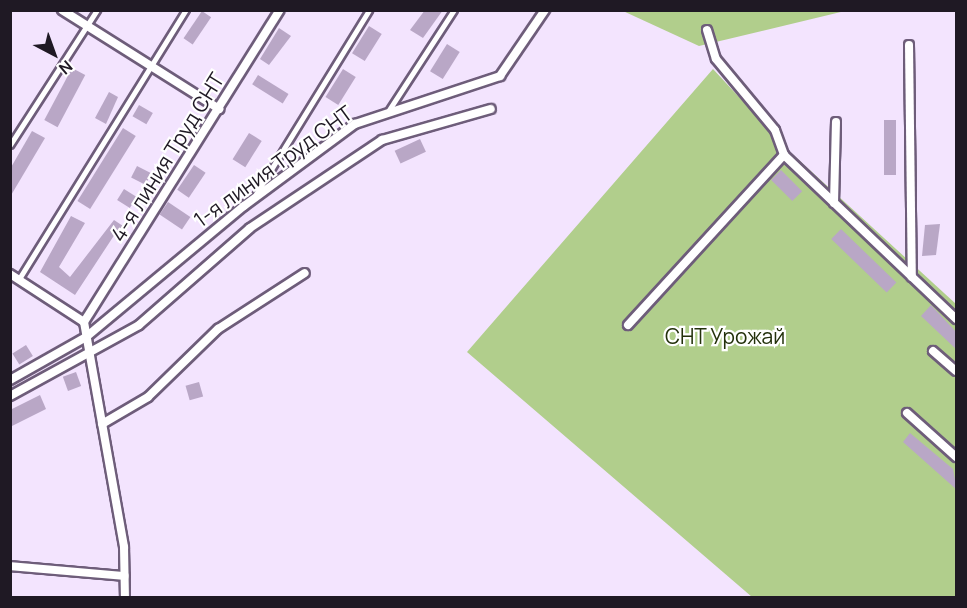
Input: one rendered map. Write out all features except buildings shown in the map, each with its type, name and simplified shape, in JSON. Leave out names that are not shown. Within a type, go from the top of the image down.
[{"type":"street","points":[[62,10],[219,109]]},
{"type":"street","name":"4-я линия Труд СНТ","points":[[84,322],[280,10]]},
{"type":"street","name":"1-я линия Труд СНТ","points":[[10,380],[86,337],[251,201],[355,124],[388,110],[500,76],[544,10]]},
{"type":"street","points":[[707,30],[716,59],[775,130],[784,155],[957,319]]},
{"type":"street","points":[[909,45],[912,277]]},
{"type":"street","points":[[10,396],[90,357],[158,311],[250,228],[382,140],[491,109]]},
{"type":"street","points":[[834,203],[836,122]]},
{"type":"street","points":[[628,325],[784,155]]},
{"type":"street","points":[[102,424],[147,397],[218,329],[304,273]]},
{"type":"street","points":[[10,274],[84,322],[125,576],[125,597]]},
{"type":"street","points":[[933,351],[957,371]]},
{"type":"street","points":[[907,413],[957,457]]},
{"type":"street","points":[[10,566],[125,576]]},
{"type":"lane","points":[[10,145],[97,10]]},
{"type":"lane","points":[[19,279],[186,10]]},
{"type":"lane","points":[[251,201],[369,10]]},
{"type":"lane","points":[[388,110],[454,10]]},
{"type":"green space","points":[[623,11],[845,11],[699,46]]},
{"type":"green space","name":"СНТ Урожай","points":[[713,69],[788,150],[956,304],[956,597],[752,597],[467,352]]}]
